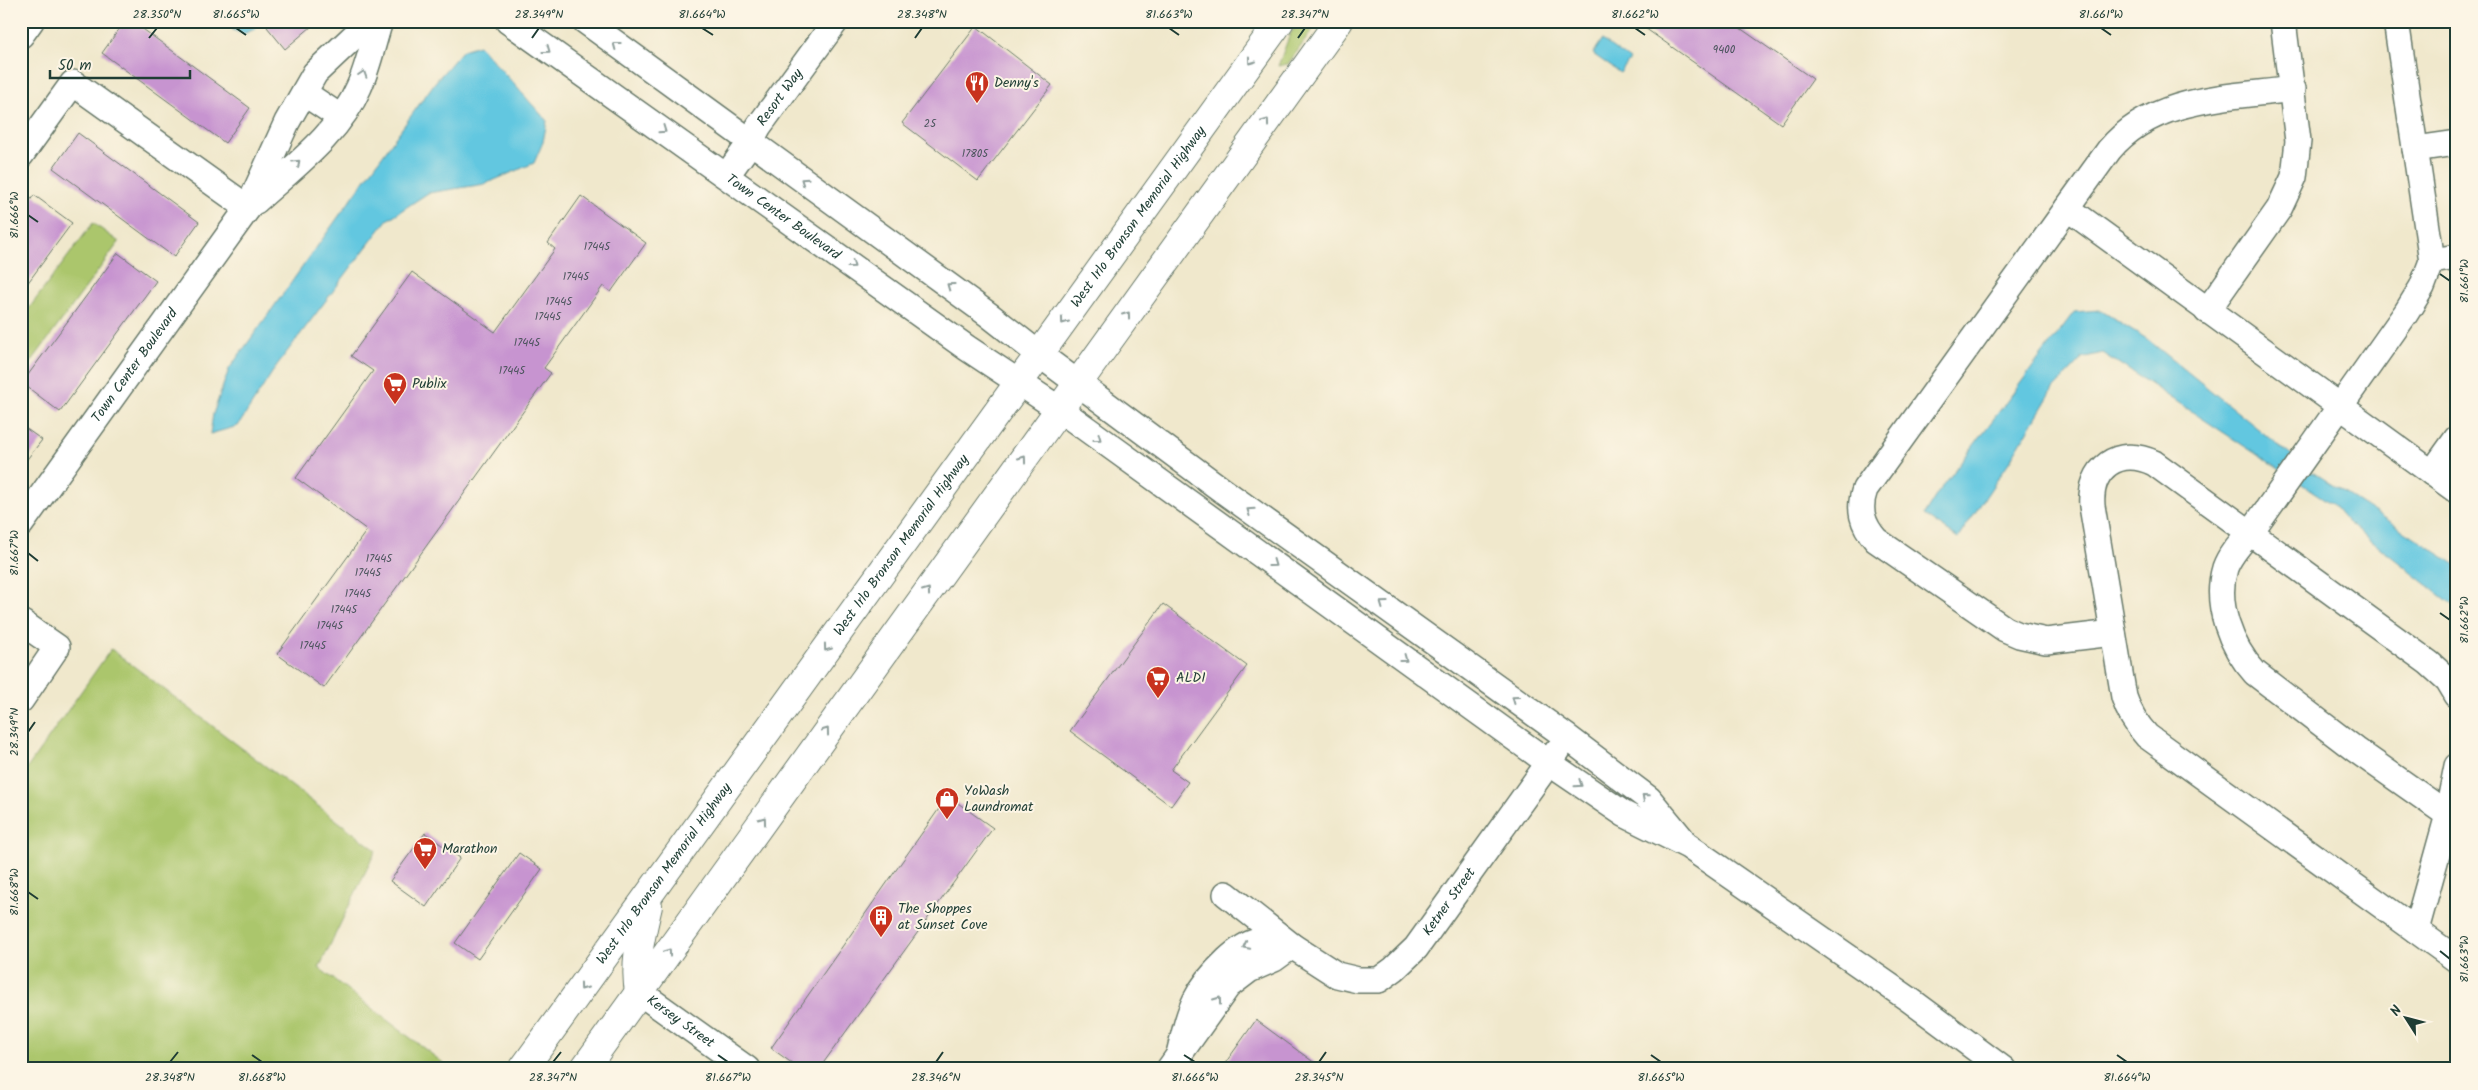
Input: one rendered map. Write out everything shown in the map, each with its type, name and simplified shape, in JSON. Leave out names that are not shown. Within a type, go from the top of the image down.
[{"type":"highway","name":"West Irlo Bronson Memorial Highway","points":[[523,1069],[1280,21]]},
{"type":"highway","points":[[584,1069],[1339,21]]},
{"type":"highway","points":[[639,992],[636,970],[639,942],[652,890]]},
{"type":"street","points":[[21,35],[31,21]]},
{"type":"street","name":"Town Center Boulevard","points":[[22,522],[248,208],[287,122],[315,74],[370,21]]},
{"type":"street","name":"Town Center Boulevard","points":[[248,208],[324,138],[340,117],[359,88],[380,21]]},
{"type":"street","name":"Town Center Boulevard","points":[[508,21],[569,66],[727,175],[967,348],[1059,409],[1549,763],[1624,814],[1688,846]]},
{"type":"street","points":[[585,21],[647,68],[989,314],[1040,355],[1222,490],[1567,737],[1649,798],[1688,846],[1910,1000],[2001,1068]]},
{"type":"street","name":"Resort Way","points":[[727,175],[759,126],[836,21]]},
{"type":"street","points":[[2206,311],[2279,209],[2290,189],[2298,153],[2293,89],[2283,21]]},
{"type":"street","points":[[2396,21],[2432,261],[2415,300],[2306,455],[2229,560],[2222,589],[2226,619],[2237,647],[2248,665],[2272,688],[2452,816]]},
{"type":"street","points":[[623,102],[647,68]]},
{"type":"street","points":[[21,155],[73,83],[248,208]]},
{"type":"street","points":[[2113,633],[2046,641],[2032,639],[2004,629],[1885,548],[1868,531],[1861,511],[1865,489],[2066,208],[2118,139],[2133,126],[2150,116],[2189,103],[2293,89]]},
{"type":"street","points":[[304,93],[340,117]]},
{"type":"street","points":[[2416,149],[2457,143]]},
{"type":"street","points":[[814,238],[838,205]]},
{"type":"street","points":[[2066,208],[2457,491]]},
{"type":"street","points":[[2432,261],[2457,257]]},
{"type":"street","points":[[2432,473],[2457,438]]},
{"type":"street","points":[[2457,695],[2440,671],[2154,463],[2145,459],[2128,456],[2112,461],[2099,472],[2094,480],[2091,498],[2113,633],[2128,708],[2133,718],[2148,736],[2457,960]]},
{"type":"street","points":[[1203,514],[1222,490]]},
{"type":"street","points":[[1339,612],[1358,586]]},
{"type":"street","points":[[21,622],[57,647],[21,700]]},
{"type":"street","name":"Ketner Street","points":[[1226,894],[1292,946],[1337,975],[1358,980],[1379,980],[1416,948],[1567,737]]},
{"type":"street","points":[[2416,930],[2452,816],[2457,766]]},
{"type":"street","points":[[1174,1061],[1228,986],[1249,970],[1274,959],[1292,946]]},
{"type":"street","name":"Kersey Street","points":[[639,992],[747,1069]]},
{"type":"green space","points":[[1300,21],[1319,21],[1288,64],[1278,66],[1290,34]]},
{"type":"green space","points":[[93,223],[119,242],[21,376],[21,319]]},
{"type":"green space","points":[[111,649],[376,850],[319,968],[451,1069],[21,1069],[21,777]]},
{"type":"water","points":[[227,21],[259,21],[255,29],[243,34],[233,30]]},
{"type":"water","points":[[1602,40],[1630,60],[1620,73],[1593,54]]},
{"type":"water","points":[[479,45],[547,121],[543,142],[534,163],[485,184],[428,193],[387,220],[277,365],[238,426],[210,434],[213,414],[229,369],[436,81],[463,50]]},
{"type":"water","points":[[2100,310],[2147,339],[2309,470],[2457,565],[2457,608],[2347,522],[2332,504],[2103,353],[2081,358],[2053,389],[2011,459],[1958,538],[1924,515],[1937,494],[2074,312]]},
{"type":"building","points":[[125,21],[132,21],[250,108],[225,143],[102,53]]},
{"type":"building","points":[[274,21],[318,21],[285,49],[267,27]]},
{"type":"building","points":[[1635,21],[1730,21],[1813,79],[1781,124]]},
{"type":"building","name":"Denny's","points":[[976,26],[1052,85],[978,181],[902,123]]},
{"type":"building","points":[[78,133],[199,222],[174,257],[53,168]]},
{"type":"building","points":[[34,195],[72,223],[21,292],[21,213]]},
{"type":"building","points":[[581,196],[646,243],[611,292],[603,286],[544,368],[551,373],[324,688],[277,654],[367,530],[296,478],[373,371],[351,356],[412,272],[495,332],[555,249],[548,243]]},
{"type":"building","points":[[118,253],[156,281],[60,412],[22,383]]},
{"type":"building","points":[[21,425],[42,440],[21,467]]},
{"type":"building","name":"ALDI","points":[[1163,604],[1247,666],[1171,770],[1188,782],[1171,806],[1070,731]]},
{"type":"building","name":"The Shoppes at Sunset Cove","points":[[948,796],[993,828],[819,1069],[800,1069],[771,1048]]},
{"type":"building","name":"Marathon","points":[[425,833],[460,858],[426,907],[390,881]]},
{"type":"building","name":"Marathon","points":[[519,853],[542,869],[478,959],[455,943]]},
{"type":"building","points":[[1256,1020],[1323,1069],[1221,1069]]},
{"type":"place","name":"Denny's","points":[[977,104]]},
{"type":"place","name":"Publix","points":[[395,405]]},
{"type":"place","name":"ALDI","points":[[1158,699]]},
{"type":"place","name":"YoWash Laundromat","points":[[947,820]]},
{"type":"place","name":"Marathon","points":[[425,870]]},
{"type":"place","name":"The Shoppes at Sunset Cove","points":[[881,938]]}]
